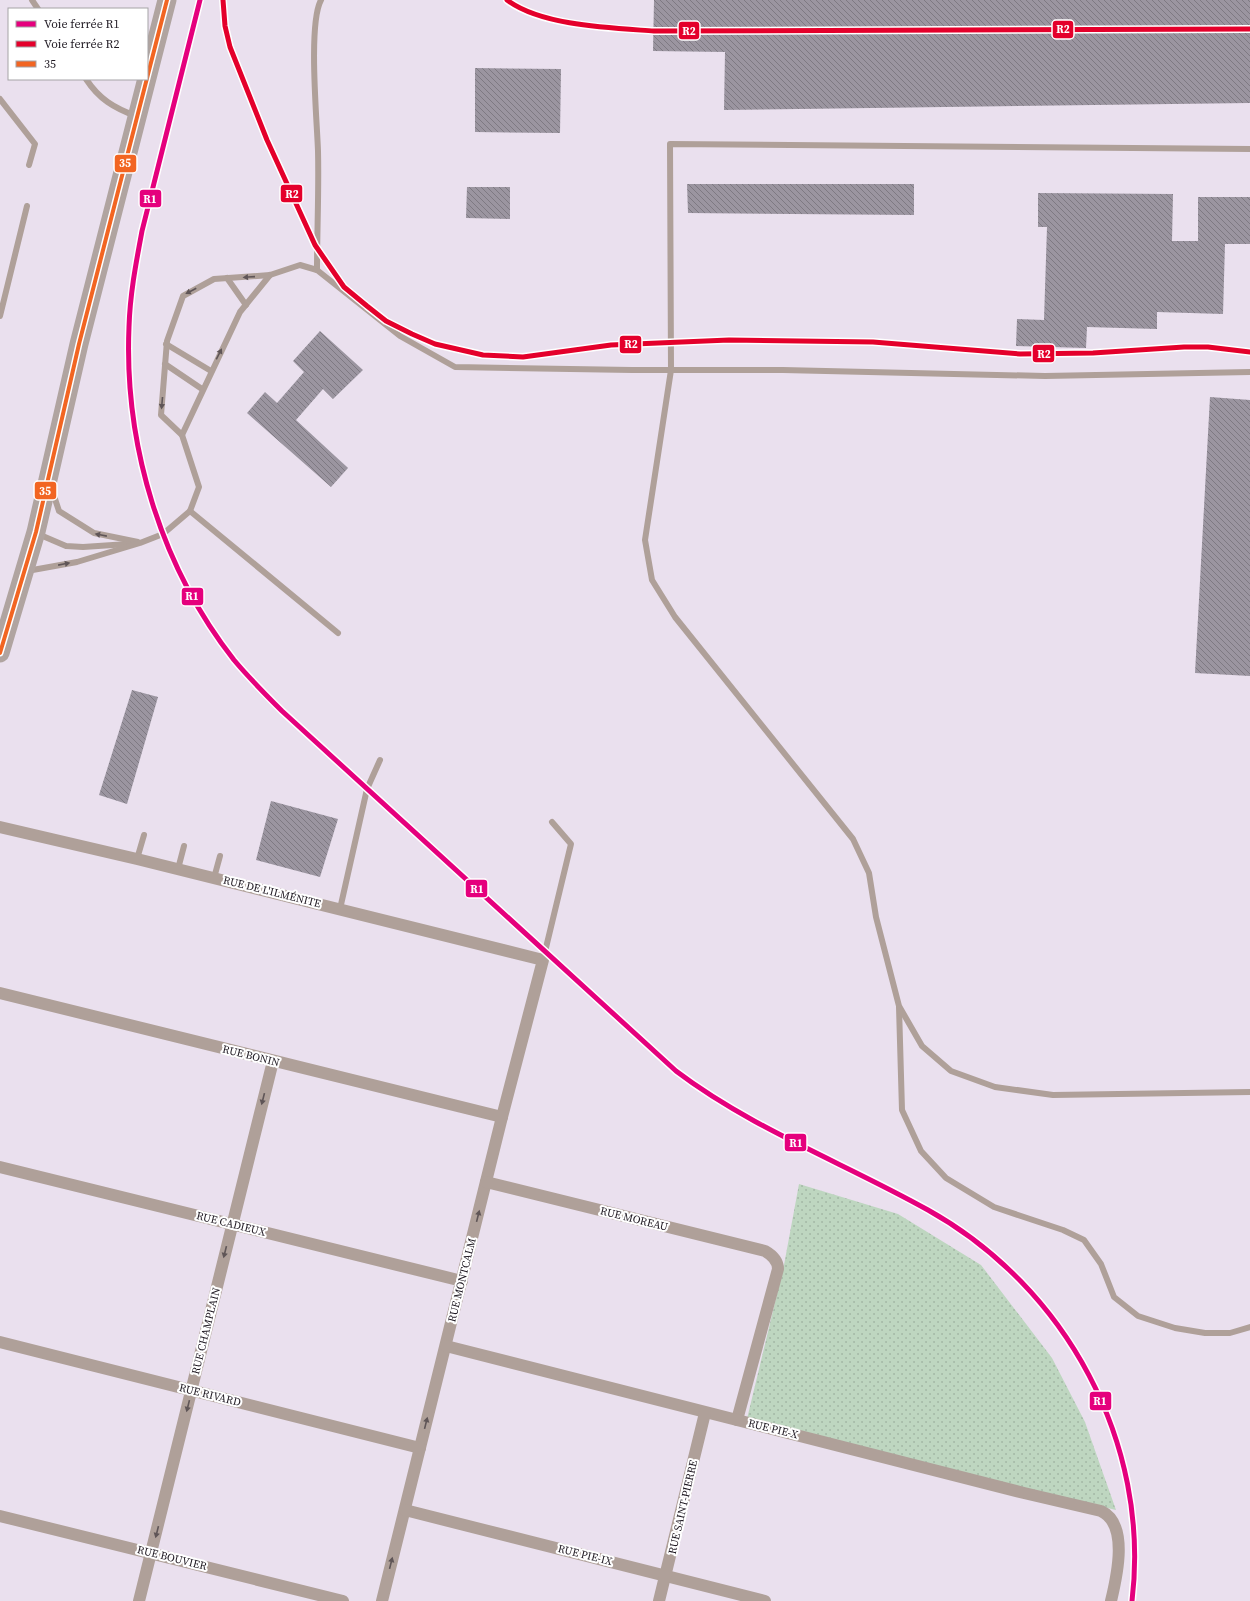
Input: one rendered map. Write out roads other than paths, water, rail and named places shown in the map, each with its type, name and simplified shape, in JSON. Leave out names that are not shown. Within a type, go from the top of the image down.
[{"type":"main road","points":[[148,76],[167,0]]},
{"type":"main road","points":[[0,653],[26,571],[80,344],[147,80]]},
{"type":"street","name":"RUE DE L'ILMÉNITE","points":[[0,827],[178,869],[543,960]]},
{"type":"street","name":"RUE MONTCALM","points":[[382,1601],[502,1117],[543,960]]},
{"type":"street","name":"RUE BONIN","points":[[0,993],[502,1117]]},
{"type":"street","name":"RUE CHAMPLAIN","points":[[139,1601],[273,1061]]},
{"type":"street","name":"RUE CADIEUX","points":[[0,1167],[462,1281]]},
{"type":"street","name":"RUE MOREAU","points":[[486,1182],[765,1251],[778,1263],[776,1277],[737,1420]]},
{"type":"street","name":"RUE RIVARD","points":[[0,1342],[420,1448]]},
{"type":"street","name":"RUE PIE-X","points":[[446,1346],[705,1413],[1017,1491],[1101,1510],[1108,1514],[1113,1520],[1118,1538],[1118,1553],[1111,1601]]},
{"type":"street","name":"RUE SAINT-PIERRE","points":[[660,1601],[705,1413]]},
{"type":"street","name":"RUE PIE-IX","points":[[405,1510],[765,1601]]},
{"type":"street","name":"RUE BOUVIER","points":[[0,1516],[343,1601]]},
{"type":"lane","points":[[317,270],[318,151],[315,31],[318,5],[321,0]]},
{"type":"lane","points":[[87,80],[95,93],[109,104],[138,116]]},
{"type":"lane","points":[[0,99],[35,144],[29,165]]},
{"type":"lane","points":[[1250,150],[670,144],[671,370],[645,540],[652,580],[675,617],[853,839],[869,874],[876,917],[899,1006],[902,1110],[921,1151],[946,1178],[994,1207],[1063,1230],[1084,1240],[1101,1264],[1114,1297],[1138,1316],[1175,1328],[1205,1333],[1230,1332],[1250,1327]]},
{"type":"lane","points":[[0,316],[27,206]]},
{"type":"lane","points":[[26,571],[76,562],[140,543],[163,534],[190,511],[199,487],[182,435],[161,415],[166,344],[183,296],[214,279],[270,275],[300,265],[317,270],[400,336],[454,367],[783,370],[1045,376],[1250,372]]},
{"type":"lane","points":[[182,435],[202,389],[240,312],[270,275]]},
{"type":"lane","points":[[227,278],[246,305]]},
{"type":"lane","points":[[166,344],[211,371]]},
{"type":"lane","points":[[165,364],[202,389]]},
{"type":"lane","points":[[52,466],[52,492],[59,511],[94,533],[140,543]]},
{"type":"lane","points":[[190,511],[338,633]]},
{"type":"lane","points":[[36,532],[66,546],[83,547],[140,543]]},
{"type":"lane","points":[[340,909],[367,789],[380,760]]},
{"type":"lane","points":[[543,960],[571,844],[552,822]]},
{"type":"lane","points":[[137,859],[144,835]]},
{"type":"lane","points":[[178,869],[184,846]]},
{"type":"lane","points":[[214,878],[220,856]]},
{"type":"lane","points":[[899,1006],[922,1046],[951,1071],[995,1087],[1053,1095],[1250,1092]]},
{"type":"rail line","name":"R1","points":[[200,0],[142,231],[131,303],[129,327],[129,371],[133,416],[141,460],[152,503],[167,545],[186,585],[208,624],[234,660],[282,711],[676,1071],[735,1110],[767,1128],[928,1210],[977,1242],[1021,1281],[1058,1326],[1089,1375],[1112,1428],[1128,1484],[1134,1542],[1132,1601]]},
{"type":"rail line","name":"R2","points":[[223,0],[225,26],[230,47],[267,140],[315,245],[344,287],[367,306],[386,321],[435,344],[483,355],[523,357],[611,345],[729,340],[873,342],[1020,354],[1093,353],[1184,347],[1208,347],[1250,352]]},
{"type":"rail line","name":"R2","points":[[507,0],[521,9],[557,20],[598,27],[654,31],[1250,29]]}]
